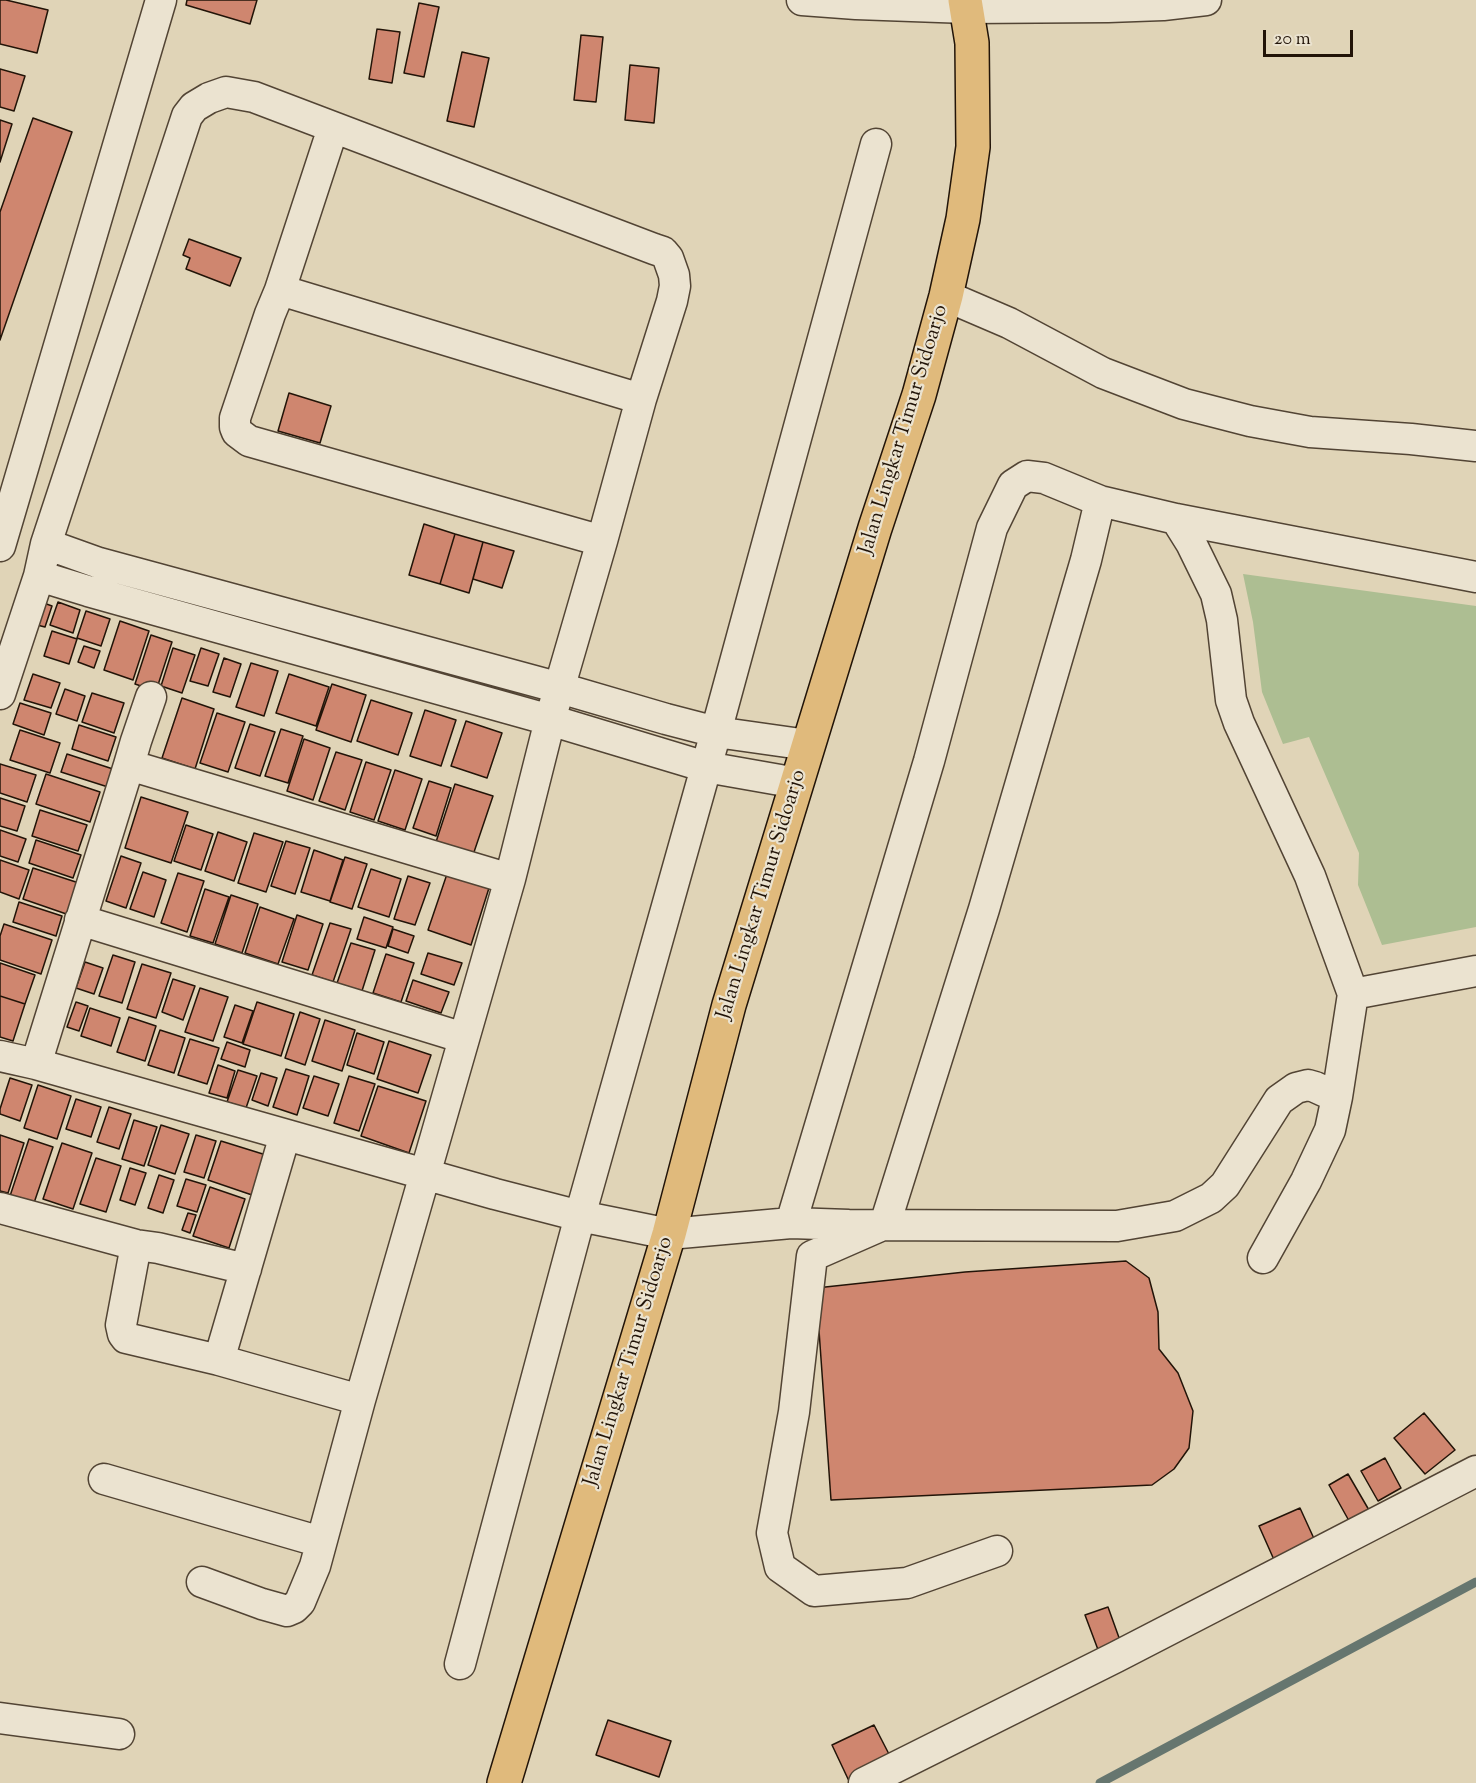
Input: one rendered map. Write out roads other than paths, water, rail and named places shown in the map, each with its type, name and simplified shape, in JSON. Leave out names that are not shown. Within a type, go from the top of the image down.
[{"type":"main road","name":"Jalan Lingkar Timur Sidoarjo","points":[[504,1783],[669,1234],[729,1005],[875,528],[919,395],[946,296],[963,219],[973,147],[972,43],[966,4]]},
{"type":"street","points":[[0,546],[161,0]]},
{"type":"street","points":[[802,0],[856,4],[1119,7],[1206,0]]},
{"type":"street","points":[[0,694],[39,576],[46,544],[190,112],[194,107],[226,92],[254,97],[666,254],[675,286],[640,399],[550,720],[510,879],[360,1400],[315,1566],[300,1602],[291,1610],[272,1607],[202,1582]]},
{"type":"street","points":[[333,128],[235,418],[235,427],[249,441],[602,541]]},
{"type":"street","points":[[459,1664],[580,1216],[716,732],[876,144]]},
{"type":"street","points":[[280,290],[640,399]]},
{"type":"street","points":[[946,296],[1009,322],[1103,373],[1184,404],[1250,421],[1310,432],[1476,446]]},
{"type":"street","points":[[791,1223],[929,760],[992,528],[1013,485],[1027,476],[1044,478],[1101,501],[1176,519],[1476,578]]},
{"type":"street","points":[[997,1551],[907,1583],[814,1591],[780,1567],[772,1533],[794,1412],[812,1257],[885,1224],[984,909],[1086,560],[1101,501]]},
{"type":"street","points":[[1176,519],[1191,543],[1216,594],[1222,620],[1231,700],[1239,723],[1310,876],[1353,994],[1330,1130],[1306,1180],[1263,1258]]},
{"type":"street","points":[[46,544],[99,563],[666,719],[716,732],[808,745]]},
{"type":"street","points":[[88,591],[99,563]]},
{"type":"street","points":[[39,576],[550,720],[706,767],[797,783]]},
{"type":"street","points":[[286,646],[294,616]]},
{"type":"street","points":[[36,1065],[135,741],[152,697]]},
{"type":"street","points":[[129,765],[510,879]]},
{"type":"street","points":[[80,920],[464,1038]]},
{"type":"street","points":[[1353,994],[1476,971]]},
{"type":"street","points":[[0,1056],[425,1175],[580,1216],[669,1234],[791,1223],[1117,1226],[1176,1216],[1211,1198],[1226,1185],[1279,1100],[1296,1088],[1308,1085],[1336,1097]]},
{"type":"street","points":[[219,1360],[285,1136]]},
{"type":"street","points":[[0,1208],[136,1245],[246,1269]]},
{"type":"street","points":[[136,1245],[121,1325],[123,1334],[130,1340],[219,1360],[360,1400]]},
{"type":"street","points":[[864,1783],[1476,1471]]},
{"type":"street","points":[[104,1479],[321,1542]]},
{"type":"street","points":[[0,1718],[119,1734]]},
{"type":"waterway","points":[[1100,1783],[1476,1582]]}]
